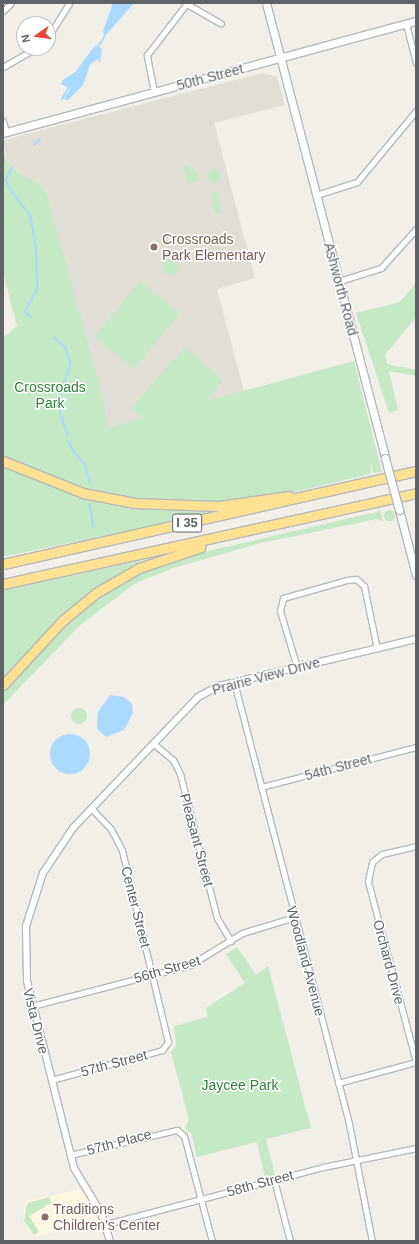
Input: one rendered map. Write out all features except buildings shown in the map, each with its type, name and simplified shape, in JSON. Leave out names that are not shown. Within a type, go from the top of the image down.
[{"type":"highway","points":[[3,461],[84,493],[177,507],[219,506],[371,483]]},
{"type":"highway","name":"I 35","points":[[3,564],[371,483],[416,471]]},
{"type":"highway","name":"I 35","points":[[3,584],[257,530],[416,493]]},
{"type":"highway","points":[[3,685],[62,621],[117,579],[161,560],[257,530]]},
{"type":"main road","name":"Ashworth Road","points":[[266,3],[416,575]]},
{"type":"main road","name":"50th Street","points":[[4,132],[416,21]]},
{"type":"street","points":[[3,11],[11,3]]},
{"type":"street","points":[[56,24],[69,3]]},
{"type":"street","points":[[154,92],[147,55],[187,4],[221,24]]},
{"type":"street","points":[[406,24],[416,63]]},
{"type":"street","points":[[3,67],[22,56]]},
{"type":"street","points":[[316,194],[357,182],[416,111]]},
{"type":"street","points":[[3,121],[4,132]]},
{"type":"street","points":[[339,281],[381,268],[416,229]]},
{"type":"street","points":[[297,667],[280,611],[283,598],[347,580],[356,580],[364,586],[377,649]]},
{"type":"street","name":"Prairie View Drive","points":[[92,809],[154,744],[194,699],[211,688],[416,639]]},
{"type":"street","name":"Woodland Avenue","points":[[234,682],[338,1083],[372,1241]]},
{"type":"street","name":"Pleasant Street","points":[[154,744],[173,760],[180,774],[217,918],[231,942]]},
{"type":"street","name":"54th Street","points":[[261,787],[416,747]]},
{"type":"street","name":"Center Street","points":[[92,809],[118,841],[169,1037]]},
{"type":"street","name":"Vista Drive","points":[[92,809],[52,856],[30,908],[25,964],[32,1006],[70,1154],[106,1224],[110,1241]]},
{"type":"street","name":"Orchard Drive","points":[[416,846],[382,854],[372,862],[368,881],[416,1062]]},
{"type":"street","name":"56th Street","points":[[32,1006],[204,959],[231,942],[242,933],[295,917]]},
{"type":"street","name":"57th Street","points":[[51,1080],[162,1050],[169,1037]]},
{"type":"street","points":[[338,1083],[416,1062]]},
{"type":"street","name":"57th Place","points":[[70,1154],[167,1129],[177,1130],[184,1136],[201,1199]]},
{"type":"street","name":"58th Street","points":[[106,1224],[274,1180],[416,1148]]},
{"type":"street","points":[[274,1180],[290,1241]]},
{"type":"street","points":[[201,1199],[212,1241]]},
{"type":"shaded area","name":"Crossroads Park Elementary","points":[[263,73],[277,77],[285,105],[214,123],[255,278],[217,289],[244,391],[108,428],[45,188],[8,166],[3,140]]},
{"type":"shaded area","points":[[86,1188],[104,1219],[34,1237],[23,1221],[26,1201]]},
{"type":"green space","name":"Crossroads Park","points":[[3,147],[8,166],[45,188],[103,398],[108,428],[143,418],[131,408],[185,347],[223,381],[206,401],[354,361],[382,472],[373,473],[370,461],[371,474],[294,492],[215,504],[152,502],[92,492],[3,458],[3,338],[17,326],[3,273]]},
{"type":"green space","points":[[187,165],[196,171],[198,180],[194,183],[188,182],[183,166]]},
{"type":"green space","points":[[211,169],[217,169],[221,173],[221,179],[217,183],[211,183],[207,179],[207,173]]},
{"type":"green space","points":[[218,191],[222,213],[215,214],[212,192]]},
{"type":"green space","points":[[170,259],[176,261],[178,267],[176,273],[170,275],[164,273],[162,267],[164,261]]},
{"type":"green space","points":[[140,281],[180,313],[134,369],[95,337]]},
{"type":"green space","points":[[416,283],[416,317],[385,355],[387,364],[416,370],[416,376],[389,371],[398,410],[389,413],[356,313],[400,302]]},
{"type":"green space","points":[[3,465],[70,492],[129,506],[216,512],[3,557]]},
{"type":"green space","points":[[389,509],[393,511],[395,515],[393,519],[389,521],[385,519],[383,515],[385,511]]},
{"type":"green space","points":[[380,511],[383,521],[377,519],[261,543],[173,568],[134,584],[79,626],[3,705],[3,691],[43,645],[90,602],[127,579],[187,556]]},
{"type":"green space","points":[[163,556],[113,579],[3,681],[3,590]]},
{"type":"green space","points":[[79,708],[86,713],[87,716],[82,723],[79,724],[72,719],[71,716],[76,709]]},
{"type":"green space","name":"Jaycee Park","points":[[237,947],[256,975],[268,966],[311,1128],[266,1139],[276,1179],[266,1182],[257,1142],[197,1157],[191,1133],[185,1129],[189,1119],[171,1052],[176,1046],[174,1026],[207,1017],[206,1008],[245,983],[226,954]]},
{"type":"green space","points":[[49,1197],[51,1203],[29,1216],[39,1232],[34,1235],[24,1221],[27,1203]]},
{"type":"water","points":[[113,3],[134,3],[104,37],[103,31]]},
{"type":"water","points":[[95,46],[102,48],[100,63],[97,59],[90,65],[83,85],[68,100],[64,99],[70,89],[61,84],[63,80],[75,72]]},
{"type":"water","points":[[110,695],[124,697],[132,704],[133,713],[124,730],[106,737],[97,728],[98,712]]},
{"type":"water","points":[[74,734],[81,737],[87,743],[90,754],[89,762],[81,771],[74,774],[66,774],[59,771],[51,762],[50,750],[53,743],[62,735]]},
{"type":"waterway","points":[[98,47],[104,37]]},
{"type":"waterway","points":[[62,99],[70,85]]},
{"type":"waterway","points":[[34,145],[40,139]]},
{"type":"waterway","points":[[13,167],[6,180],[8,186],[31,217],[36,244],[38,288],[26,312],[32,318]]},
{"type":"waterway","points":[[55,338],[66,348],[71,363],[58,405],[68,435]]},
{"type":"waterway","points":[[69,441],[74,452],[85,464],[90,482]]},
{"type":"waterway","points":[[90,504],[94,528]]},
{"type":"place","name":"Crossroads Park Elementary","points":[[154,247]]},
{"type":"place","name":"Traditions Children's Center","points":[[45,1217]]}]
